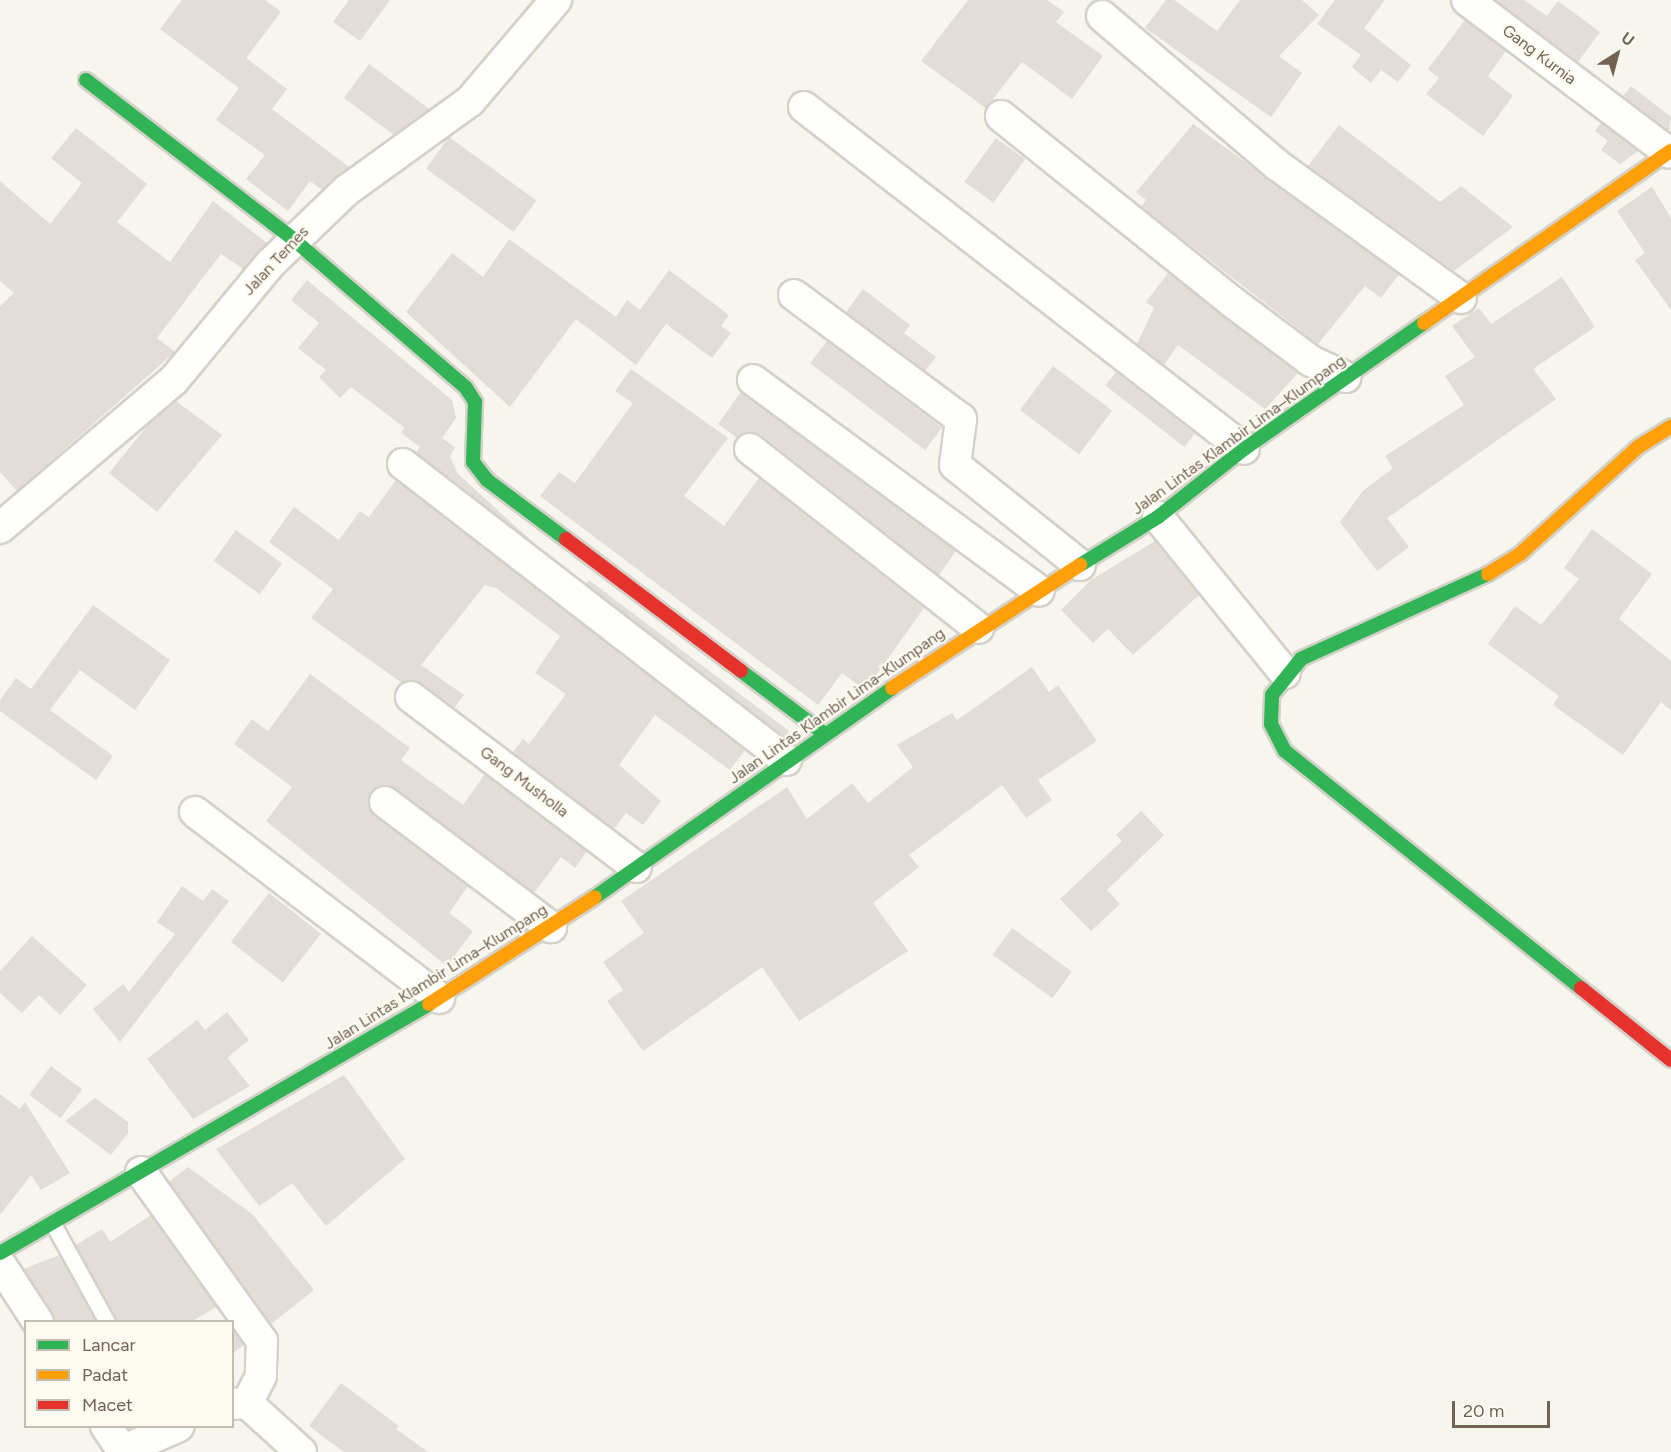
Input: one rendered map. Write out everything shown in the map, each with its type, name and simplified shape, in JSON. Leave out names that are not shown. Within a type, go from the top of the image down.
[{"type":"street","name":"Jalan Temes","points":[[0,528],[174,380],[293,239],[354,185],[470,101],[556,0]]},
{"type":"street","name":"Gang Kurnia","points":[[1467,0],[1670,152]]},
{"type":"street","points":[[1102,16],[1277,165],[1461,298]]},
{"type":"street","points":[[86,80],[293,239],[466,388],[475,402],[473,462],[487,480],[825,734]]},
{"type":"street","points":[[804,107],[1244,449]]},
{"type":"street","points":[[1001,116],[1232,301],[1311,361],[1346,377]]},
{"type":"street","name":"Jalan Lintas Klambir Lima–Klumpang","points":[[0,1253],[439,998],[551,927],[786,760],[978,628],[1158,517],[1244,449],[1670,152]]},
{"type":"street","points":[[794,295],[955,414],[963,428],[955,465],[1080,565]]},
{"type":"street","points":[[753,380],[1040,591]]},
{"type":"street","points":[[1671,426],[1638,447],[1520,554],[1470,586],[1386,617],[1301,659],[1285,673],[1272,695],[1271,724],[1285,751],[1671,1060]]},
{"type":"street","points":[[750,449],[978,628]]},
{"type":"street","points":[[403,464],[786,760]]},
{"type":"street","points":[[1158,517],[1285,673]]},
{"type":"street","name":"Gang Musholla","points":[[411,697],[636,867]]},
{"type":"street","points":[[385,802],[551,927]]},
{"type":"street","points":[[195,812],[439,998]]},
{"type":"street","points":[[141,1172],[262,1341],[261,1376],[240,1404],[301,1452]]},
{"type":"street","points":[[0,1264],[37,1320]]},
{"type":"street","points":[[107,1428],[121,1452],[174,1428]]},
{"type":"lane","points":[[53,1224],[106,1320]]},
{"type":"building","points":[[182,0],[265,0],[281,12],[246,58],[287,89],[272,109],[349,167],[322,190],[310,181],[288,211],[246,179],[265,155],[216,120],[239,88],[160,29]]},
{"type":"building","points":[[349,0],[390,0],[360,41],[333,22]]},
{"type":"building","points":[[968,0],[1047,0],[1064,12],[1056,22],[1103,56],[1072,99],[1022,62],[986,108],[921,61]]},
{"type":"building","points":[[1166,0],[1174,0],[1217,31],[1240,0],[1302,0],[1319,15],[1279,56],[1302,73],[1271,117],[1145,28]]},
{"type":"building","points":[[1335,0],[1385,0],[1364,28],[1411,65],[1398,82],[1381,70],[1371,83],[1352,67],[1361,55],[1317,24]]},
{"type":"building","points":[[1496,0],[1524,0],[1547,16],[1558,1],[1600,32],[1578,62]]},
{"type":"building","points":[[1465,20],[1506,51],[1488,76],[1513,96],[1483,136],[1426,94],[1439,78],[1428,69]]},
{"type":"building","points":[[369,64],[429,109],[394,135],[344,98]]},
{"type":"building","points":[[1631,86],[1671,117],[1669,132],[1623,96]]},
{"type":"building","points":[[1601,123],[1638,151],[1620,164],[1601,150],[1608,141],[1595,131]]},
{"type":"building","points":[[1193,124],[1399,274],[1381,298],[1365,286],[1318,344],[1141,207],[1146,200],[1136,192]]},
{"type":"building","points":[[1339,125],[1440,202],[1461,186],[1513,227],[1454,271],[1308,166]]},
{"type":"building","points":[[76,128],[147,184],[117,222],[170,262],[213,201],[267,243],[243,269],[221,254],[157,338],[175,352],[17,491],[0,472],[0,306],[14,293],[0,281],[0,181],[50,224],[82,183],[51,158]]},
{"type":"building","points":[[449,137],[536,200],[513,232],[426,169]]},
{"type":"building","points":[[996,138],[1025,159],[993,203],[964,182]]},
{"type":"building","points":[[1652,187],[1671,218],[1671,310],[1635,260],[1645,253],[1617,211]]},
{"type":"building","points":[[509,239],[616,317],[627,300],[640,310],[669,270],[729,315],[721,326],[731,333],[712,358],[666,324],[636,365],[576,319],[510,407],[406,312],[452,253],[483,277]]},
{"type":"building","points":[[1168,273],[1298,373],[1265,409],[1178,345],[1164,365],[1137,344],[1154,308],[1146,302]]},
{"type":"building","points":[[1562,277],[1595,327],[1533,369],[1556,399],[1387,518],[1409,547],[1377,571],[1340,522],[1363,491],[1393,468],[1385,456],[1464,405],[1445,376],[1475,357],[1452,326],[1479,308],[1491,324]]},
{"type":"building","points":[[307,280],[452,400],[456,418],[442,438],[455,447],[450,457],[458,474],[535,544],[416,452],[420,447],[401,433],[405,428],[351,387],[340,398],[319,377],[326,370],[298,348],[319,323],[291,300]]},
{"type":"building","points":[[863,289],[910,325],[904,333],[936,357],[925,371],[846,312]]},
{"type":"building","points":[[827,341],[942,428],[925,450],[810,363]]},
{"type":"building","points":[[1053,366],[1112,411],[1079,454],[1020,410]]},
{"type":"building","points":[[631,369],[728,438],[684,496],[724,526],[759,478],[924,608],[874,678],[861,687],[842,673],[818,705],[540,496],[559,472],[575,483],[633,403],[615,391]]},
{"type":"building","points":[[1116,372],[1195,434],[1184,447],[1106,385]]},
{"type":"building","points":[[741,392],[956,551],[939,575],[761,435],[752,432],[737,438],[718,424]]},
{"type":"building","points":[[176,401],[222,435],[157,512],[109,473],[147,426]]},
{"type":"building","points":[[396,480],[745,750],[730,770],[655,715],[619,765],[661,801],[643,825],[626,813],[614,829],[513,752],[523,739],[529,744],[566,694],[535,673],[560,636],[496,588],[485,585],[421,665],[464,695],[454,708],[421,683],[402,683],[311,618],[333,589],[269,542],[294,507],[339,540],[360,511],[369,517]]},
{"type":"building","points":[[1592,529],[1652,574],[1619,619],[1671,661],[1671,710],[1661,702],[1623,755],[1553,705],[1559,696],[1488,644],[1515,606],[1541,625],[1579,579],[1564,568]]},
{"type":"building","points":[[236,530],[282,564],[260,594],[214,561]]},
{"type":"building","points":[[1155,541],[1199,595],[1133,655],[1108,629],[1093,643],[1061,610],[1091,580]]},
{"type":"building","points":[[589,580],[789,731],[785,737],[586,584]]},
{"type":"building","points":[[93,605],[170,660],[135,710],[80,670],[50,710],[113,756],[96,780],[0,711],[0,700],[16,678],[31,689]]},
{"type":"building","points":[[1032,667],[1049,692],[1058,685],[1097,741],[1038,780],[1052,800],[1026,818],[1002,785],[909,855],[919,867],[873,903],[908,951],[799,1021],[762,967],[643,1051],[607,1001],[623,990],[603,962],[644,933],[621,901],[787,787],[807,819],[852,783],[868,803],[913,767],[897,745],[952,713],[957,720]]},
{"type":"building","points":[[310,674],[410,748],[401,760],[463,805],[485,774],[587,851],[575,868],[561,857],[534,893],[395,788],[387,785],[372,791],[368,800],[374,815],[468,886],[449,913],[473,931],[447,966],[266,821],[292,787],[234,744],[252,719],[268,731]]},
{"type":"building","points":[[1141,811],[1164,835],[1107,890],[1120,904],[1091,931],[1060,899],[1122,841],[1116,835]]},
{"type":"building","points":[[182,886],[203,901],[212,889],[229,901],[120,1042],[93,1009],[123,984],[129,992],[175,934],[157,922]]},
{"type":"building","points":[[269,893],[321,934],[283,982],[231,942]]},
{"type":"building","points":[[1012,928],[1072,971],[1052,998],[993,955]]},
{"type":"building","points":[[32,936],[87,985],[60,1015],[39,995],[22,1013],[0,993],[0,971]]},
{"type":"building","points":[[227,1012],[249,1040],[227,1058],[250,1086],[193,1119],[147,1059],[197,1020],[205,1030]]},
{"type":"building","points":[[51,1066],[82,1089],[60,1118],[29,1095]]},
{"type":"building","points":[[344,1075],[405,1159],[326,1226],[292,1183],[259,1206],[216,1149]]},
{"type":"building","points":[[0,1094],[20,1109],[25,1102],[70,1173],[41,1190],[31,1175],[0,1215]]},
{"type":"building","points":[[95,1098],[128,1122],[128,1133],[111,1155],[65,1121]]},
{"type":"building","points":[[188,1167],[253,1215],[314,1290],[271,1324],[169,1182]]},
{"type":"building","points":[[151,1215],[216,1307],[194,1320],[116,1320],[76,1245],[102,1229],[110,1242]]},
{"type":"building","points":[[59,1255],[95,1320],[54,1320],[24,1269]]},
{"type":"building","points":[[234,1332],[244,1345],[234,1352]]},
{"type":"building","points":[[341,1383],[399,1426],[396,1429],[428,1452],[344,1452],[309,1426]]},
{"type":"traffic: fast","points":[[86,80],[293,239],[466,388],[475,402],[473,462],[487,480],[566,539]]},
{"type":"traffic: fast","points":[[1080,565],[1158,517],[1244,449],[1424,323]]},
{"type":"traffic: fast","points":[[1488,574],[1301,659],[1272,695],[1271,724],[1285,751],[1581,988]]},
{"type":"traffic: fast","points":[[741,671],[825,734]]},
{"type":"traffic: fast","points":[[595,897],[892,688]]},
{"type":"traffic: fast","points":[[0,1253],[429,1004]]},
{"type":"traffic: slow","points":[[1424,323],[1671,151]]},
{"type":"traffic: slow","points":[[1488,574],[1520,554],[1638,447],[1671,426]]},
{"type":"traffic: slow","points":[[892,688],[1080,565]]},
{"type":"traffic: slow","points":[[429,1004],[595,897]]},
{"type":"traffic: jam","points":[[566,539],[741,671]]},
{"type":"traffic: jam","points":[[1581,988],[1671,1060]]}]
